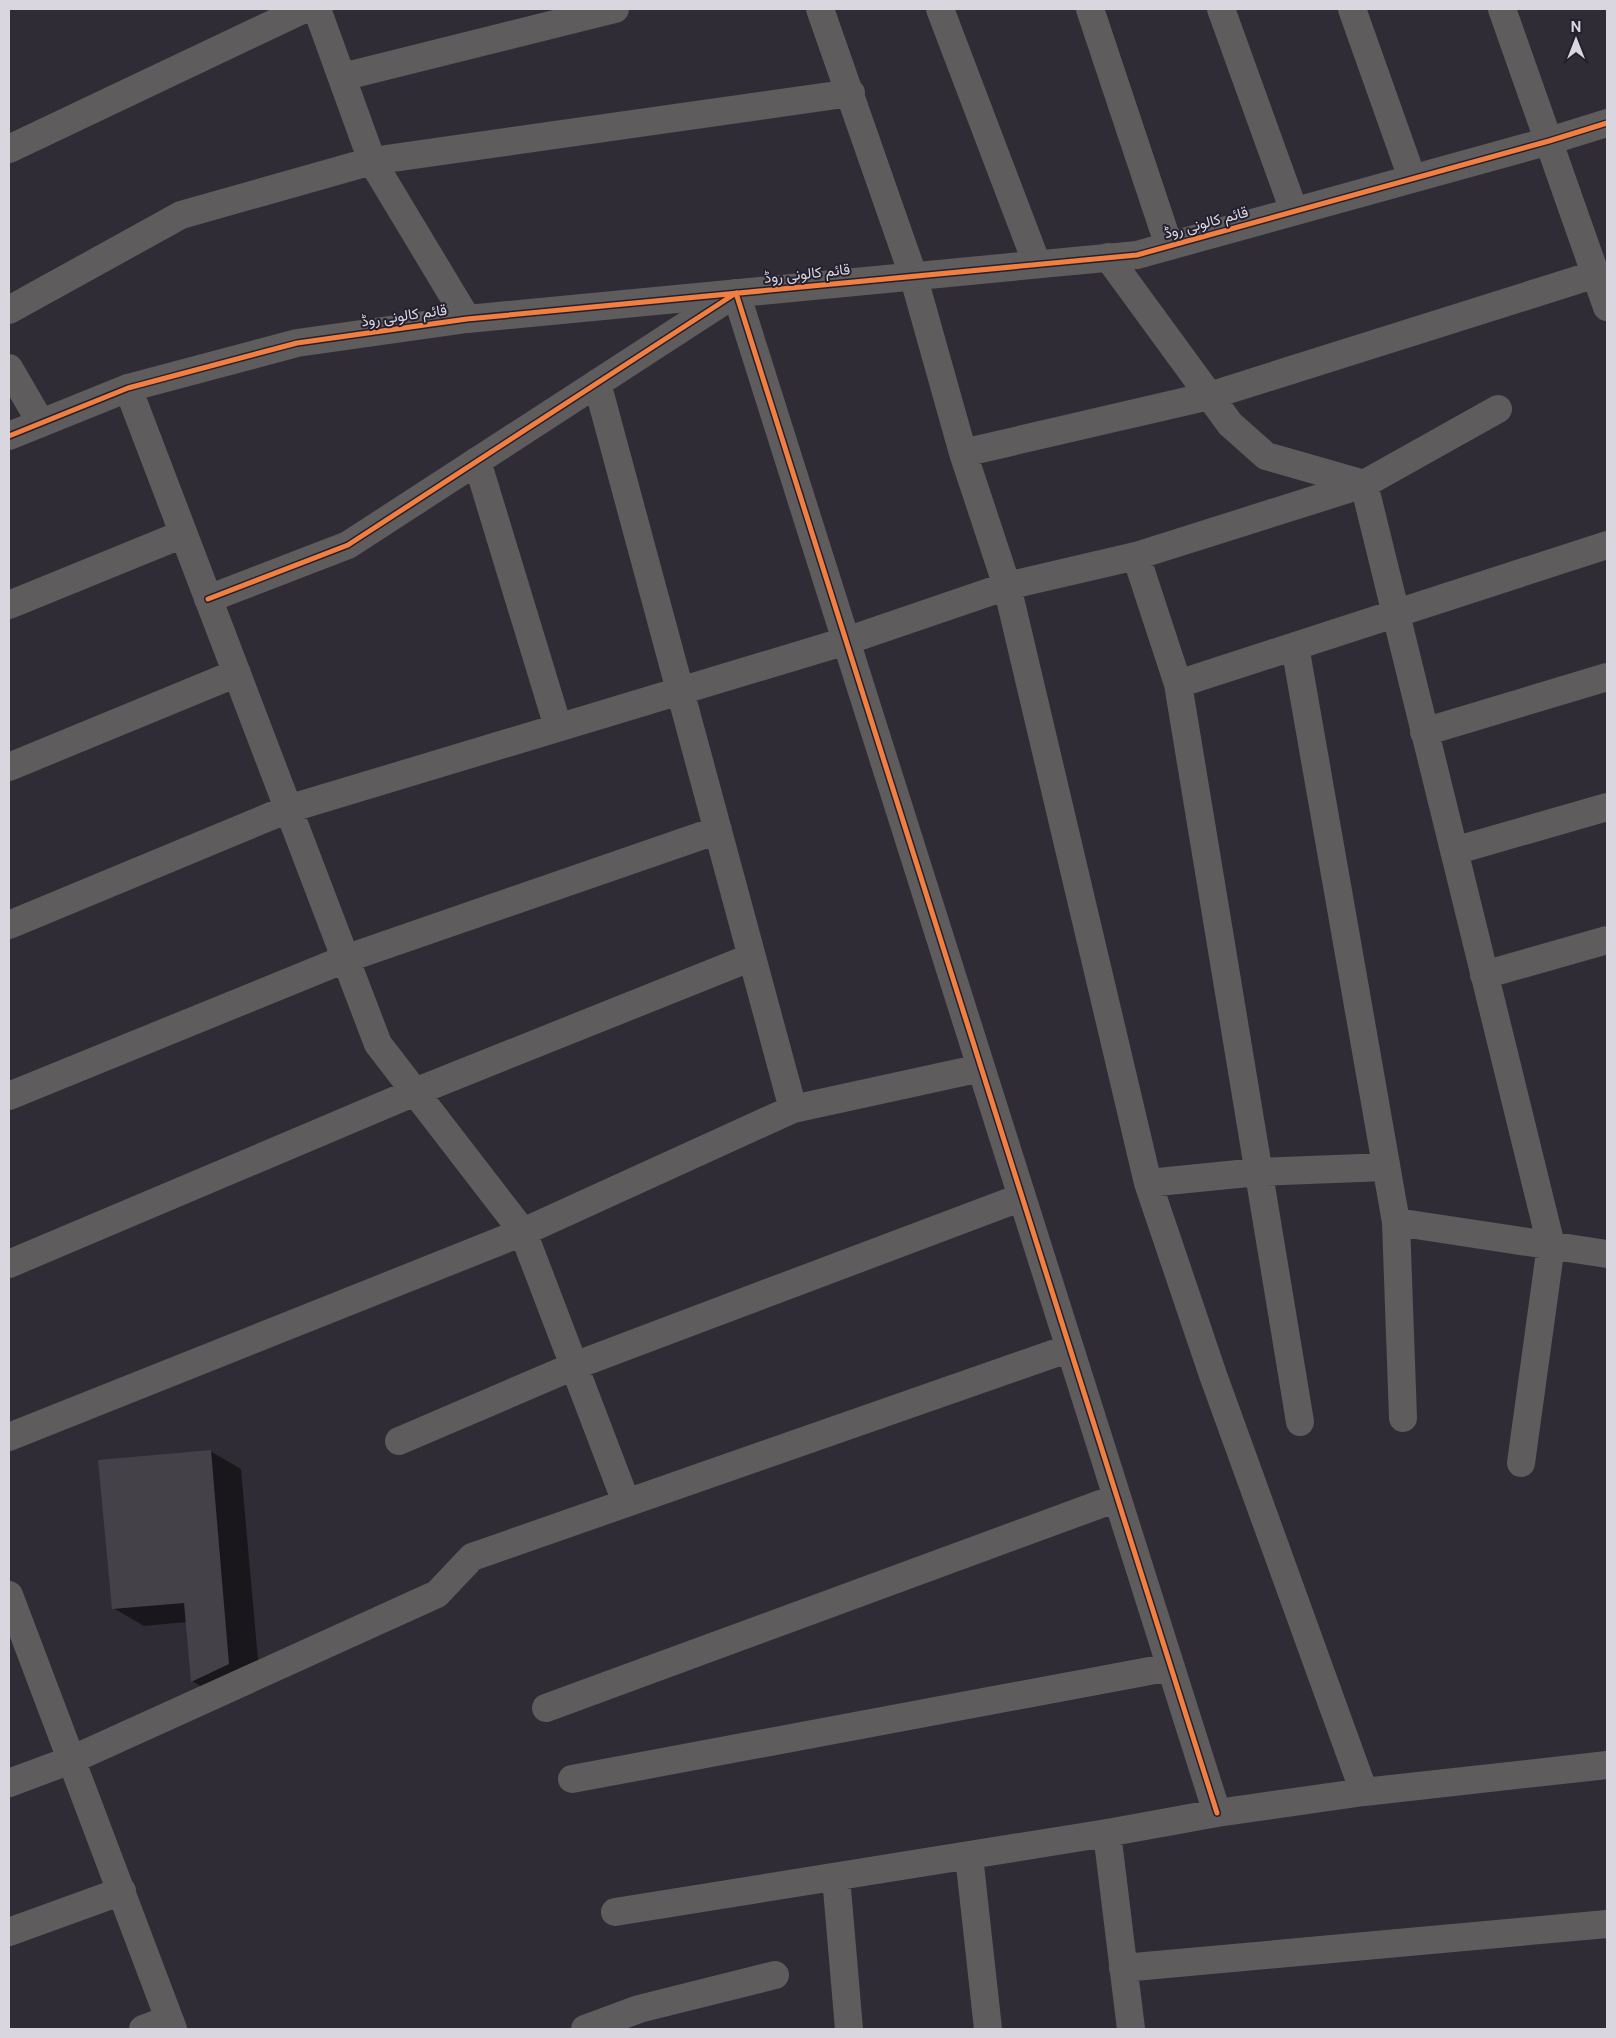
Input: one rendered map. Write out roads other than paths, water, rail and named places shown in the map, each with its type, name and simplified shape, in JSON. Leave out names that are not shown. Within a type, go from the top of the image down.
[{"type":"street","points":[[9,148],[304,9]]},
{"type":"street","points":[[317,9],[372,161],[467,319]]},
{"type":"street","points":[[342,77],[615,9]]},
{"type":"street","points":[[820,9],[851,93],[913,275],[963,453],[1007,586],[1148,1183],[1216,1384],[1364,1792]]},
{"type":"street","points":[[940,9],[1037,264]]},
{"type":"street","points":[[1090,9],[1169,246]]},
{"type":"street","points":[[1220,9],[1294,211]]},
{"type":"street","points":[[1352,9],[1412,178]]},
{"type":"street","points":[[1502,9],[1607,307]]},
{"type":"street","points":[[9,310],[182,215],[372,161],[851,93]]},
{"type":"street","name":"قائم کالونی روڈ","points":[[9,436],[128,388],[297,343],[467,319],[1138,255],[1549,141],[1607,123]]},
{"type":"street","points":[[1108,257],[1230,424],[1266,456],[1364,484]]},
{"type":"street","points":[[963,453],[1209,396],[1596,274]]},
{"type":"street","points":[[208,599],[348,545],[736,293],[1217,1813]]},
{"type":"street","points":[[9,368],[41,423]]},
{"type":"street","points":[[597,383],[793,1109]]},
{"type":"street","points":[[128,388],[378,1044],[523,1232],[626,1502]]},
{"type":"street","points":[[9,925],[288,809],[846,641],[1007,586],[1136,556],[1364,484],[1498,409]]},
{"type":"street","points":[[477,461],[558,728]]},
{"type":"street","points":[[1364,484],[1551,1246],[1521,1463]]},
{"type":"street","points":[[9,605],[183,534]]},
{"type":"street","points":[[1178,684],[1607,545]]},
{"type":"street","points":[[1136,556],[1178,684],[1300,1422]]},
{"type":"street","points":[[1295,646],[1396,1222],[1403,1418]]},
{"type":"street","points":[[9,767],[237,673]]},
{"type":"street","points":[[1424,732],[1607,677]]},
{"type":"street","points":[[1454,851],[1607,807]]},
{"type":"street","points":[[9,1096],[345,959],[718,830]]},
{"type":"street","points":[[1484,976],[1607,940]]},
{"type":"street","points":[[9,1264],[415,1092],[752,957]]},
{"type":"street","points":[[9,1437],[523,1232],[793,1109],[981,1068]]},
{"type":"street","points":[[1148,1183],[1258,1172],[1386,1167]]},
{"type":"street","points":[[400,1441],[574,1366],[1022,1197]]},
{"type":"street","points":[[1396,1222],[1607,1254]]},
{"type":"street","points":[[9,1783],[71,1760],[437,1594],[472,1556],[1070,1348]]},
{"type":"street","points":[[546,1708],[1117,1498]]},
{"type":"street","points":[[10,1603],[122,1891],[171,2024],[144,2029]]},
{"type":"street","points":[[572,1779],[1170,1667]]},
{"type":"street","points":[[615,1912],[969,1856],[1217,1813],[1364,1792],[1607,1765]]},
{"type":"street","points":[[1106,1833],[1131,2029]]},
{"type":"street","points":[[969,1856],[988,2029]]},
{"type":"street","points":[[836,1876],[850,2029]]},
{"type":"street","points":[[9,1932],[122,1891]]},
{"type":"street","points":[[1123,1968],[1607,1924]]},
{"type":"street","points":[[585,2029],[639,2009],[775,1975]]}]
